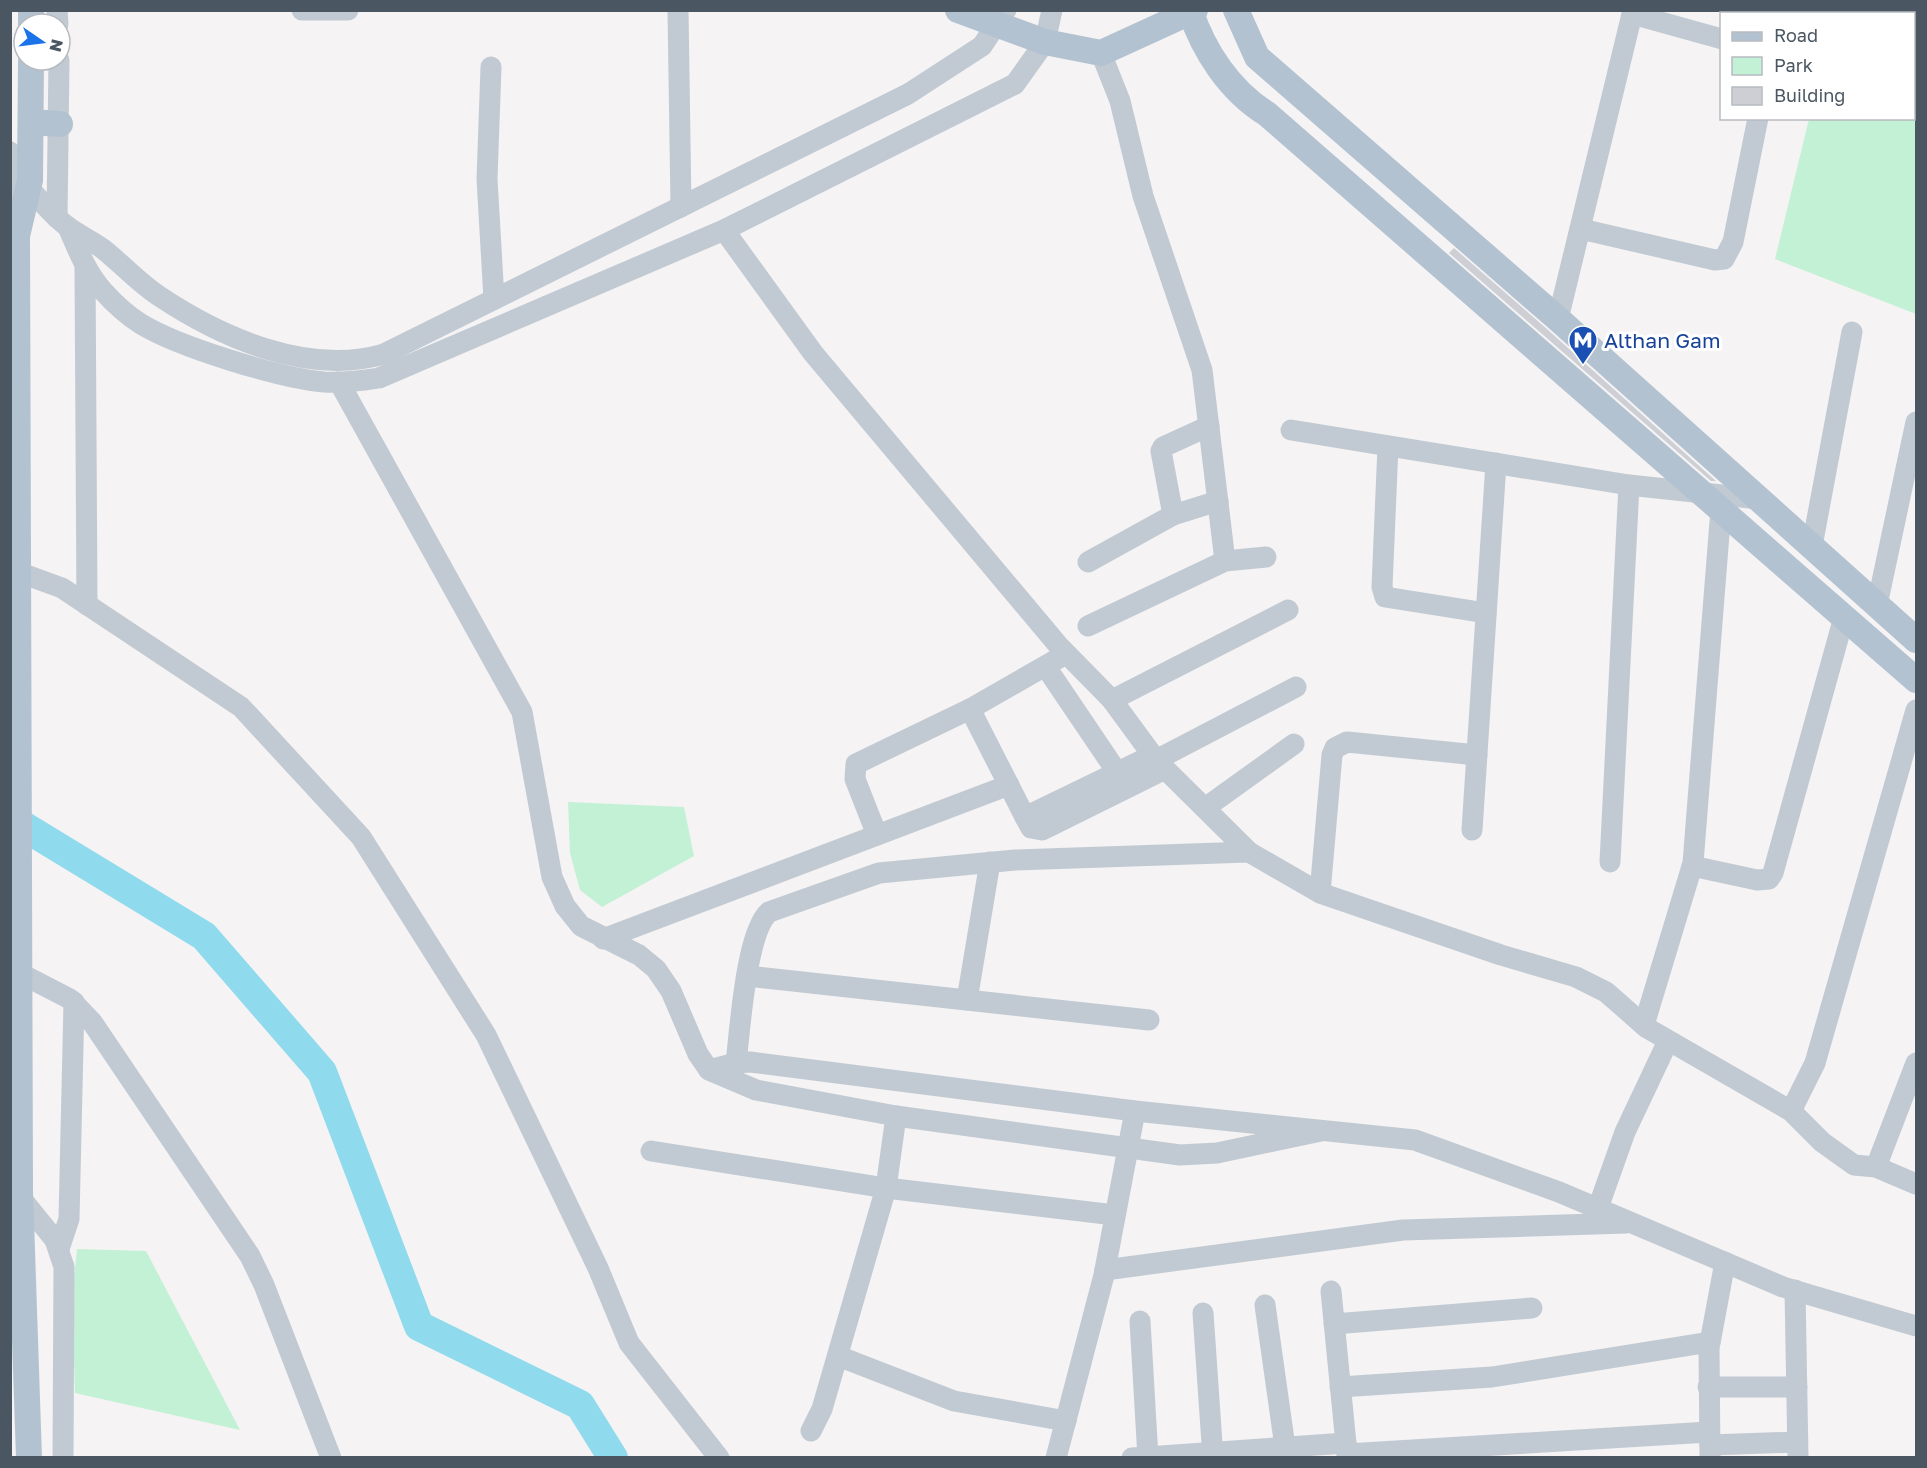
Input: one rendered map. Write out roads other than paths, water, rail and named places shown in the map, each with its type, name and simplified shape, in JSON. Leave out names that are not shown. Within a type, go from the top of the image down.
[{"type":"main road","points":[[958,10],[1002,18],[1045,42],[1101,53],[1192,11],[1197,32],[1232,86],[1243,98],[1267,114],[1917,680]]},
{"type":"main road","points":[[1236,10],[1257,57],[1558,319],[1917,640]]},
{"type":"main road","points":[[29,1458],[17,1195],[17,236],[29,188],[31,72]]},
{"type":"main road","points":[[31,122],[60,124]]},
{"type":"main road","points":[[10,1313],[17,1195]]},
{"type":"street","points":[[302,10],[348,10]]},
{"type":"street","points":[[678,10],[681,207]]},
{"type":"street","points":[[58,72],[63,222],[85,267],[104,291],[140,323],[171,338],[264,369],[322,381],[339,382],[379,378],[724,230],[1015,84],[1045,42],[1052,10]]},
{"type":"street","points":[[1558,319],[1633,13],[1720,38]]},
{"type":"street","points":[[29,188],[63,222],[102,249],[158,296],[204,322],[288,355],[335,362],[361,360],[384,354],[908,94],[982,46],[1002,18]]},
{"type":"street","points":[[1101,53],[1120,101],[1143,196],[1202,370],[1225,561]]},
{"type":"street","points":[[491,67],[487,179],[494,299]]},
{"type":"street","points":[[1581,229],[1715,260],[1724,259],[1733,242],[1758,120]]},
{"type":"street","points":[[10,152],[17,236]]},
{"type":"street","points":[[724,230],[813,352],[1066,654],[1112,700],[1158,761],[1249,852],[1320,893],[1501,955],[1576,977],[1606,992],[1644,1025],[1668,1041],[1791,1111],[1822,1142],[1854,1165],[1876,1167],[1917,1184]]},
{"type":"street","points":[[85,267],[87,605]]},
{"type":"street","points":[[1812,546],[1852,332]]},
{"type":"street","points":[[339,382],[516,699],[526,727],[557,892],[581,926],[639,955],[656,969],[671,991],[698,1054],[709,1070],[756,1090],[896,1116],[1128,1149],[1199,1155],[1321,1131]]},
{"type":"street","points":[[1877,605],[1917,422]]},
{"type":"street","points":[[1173,516],[1161,451],[1164,447],[1209,426]]},
{"type":"street","points":[[1291,430],[1629,485],[1712,501],[1759,499]]},
{"type":"street","points":[[1388,446],[1382,587],[1385,597],[1486,613]]},
{"type":"street","points":[[1472,830],[1496,463]]},
{"type":"street","points":[[1610,861],[1629,485]]},
{"type":"street","points":[[1088,562],[1173,516],[1218,501]]},
{"type":"street","points":[[1644,1025],[1692,866],[1712,501]]},
{"type":"street","points":[[1088,626],[1225,561],[1266,557]]},
{"type":"street","points":[[10,569],[62,588],[124,632],[220,692],[256,722],[372,851],[486,1035],[598,1268],[629,1343],[719,1458]]},
{"type":"street","points":[[1112,700],[1288,610]]},
{"type":"street","points":[[1692,866],[1757,880],[1770,879],[1844,617]]},
{"type":"street","points":[[877,835],[855,778],[856,764],[970,709],[1066,654]]},
{"type":"street","points":[[1046,667],[1122,780]]},
{"type":"street","points":[[970,709],[1031,828],[1042,830],[1122,780],[1296,687]]},
{"type":"street","points":[[1791,1111],[1815,1063],[1917,710]]},
{"type":"street","points":[[1320,893],[1332,755],[1335,748],[1347,742],[1477,755]]},
{"type":"street","points":[[1205,808],[1294,744]]},
{"type":"street","points":[[603,939],[1009,785]]},
{"type":"street","points":[[736,1063],[747,976],[759,925],[769,912],[879,873],[990,862],[1249,852]]},
{"type":"street","points":[[967,1000],[990,862]]},
{"type":"street","points":[[10,968],[74,1002],[92,1022],[258,1271],[331,1458]]},
{"type":"street","points":[[747,976],[1149,1020]]},
{"type":"street","points":[[59,1249],[69,1219],[74,1002]]},
{"type":"street","points":[[1598,1208],[1625,1132],[1668,1041]]},
{"type":"street","points":[[709,1070],[736,1063],[1135,1111],[1415,1140],[1598,1208],[1795,1290],[1917,1326]]},
{"type":"street","points":[[1876,1167],[1917,1063]]},
{"type":"street","points":[[1056,1458],[1105,1270],[1135,1111]]},
{"type":"street","points":[[811,1431],[822,1409],[886,1188],[896,1116]]},
{"type":"street","points":[[651,1151],[886,1188],[1115,1215]]},
{"type":"street","points":[[17,1195],[59,1249],[64,1267],[63,1458]]},
{"type":"street","points":[[1105,1270],[1403,1230],[1632,1223]]},
{"type":"street","points":[[1710,1445],[1708,1387],[1710,1342],[1725,1262]]},
{"type":"street","points":[[1140,1321],[1142,1457],[1281,1451],[1710,1445],[1798,1450],[1795,1290]]},
{"type":"street","points":[[1331,1291],[1347,1451]]},
{"type":"street","points":[[1265,1305],[1281,1451]]},
{"type":"street","points":[[1334,1324],[1532,1308]]},
{"type":"street","points":[[1203,1313],[1212,1455]]},
{"type":"street","points":[[1340,1387],[1492,1377],[1710,1342]]},
{"type":"street","points":[[837,1356],[954,1401],[1066,1421]]},
{"type":"street","points":[[1708,1387],[1797,1387]]},
{"type":"waterway","points":[[10,818],[204,936],[322,1072],[419,1326],[580,1405],[613,1458]]},
{"type":"place","name":"Althan Gam","points":[[1583,366]]}]
